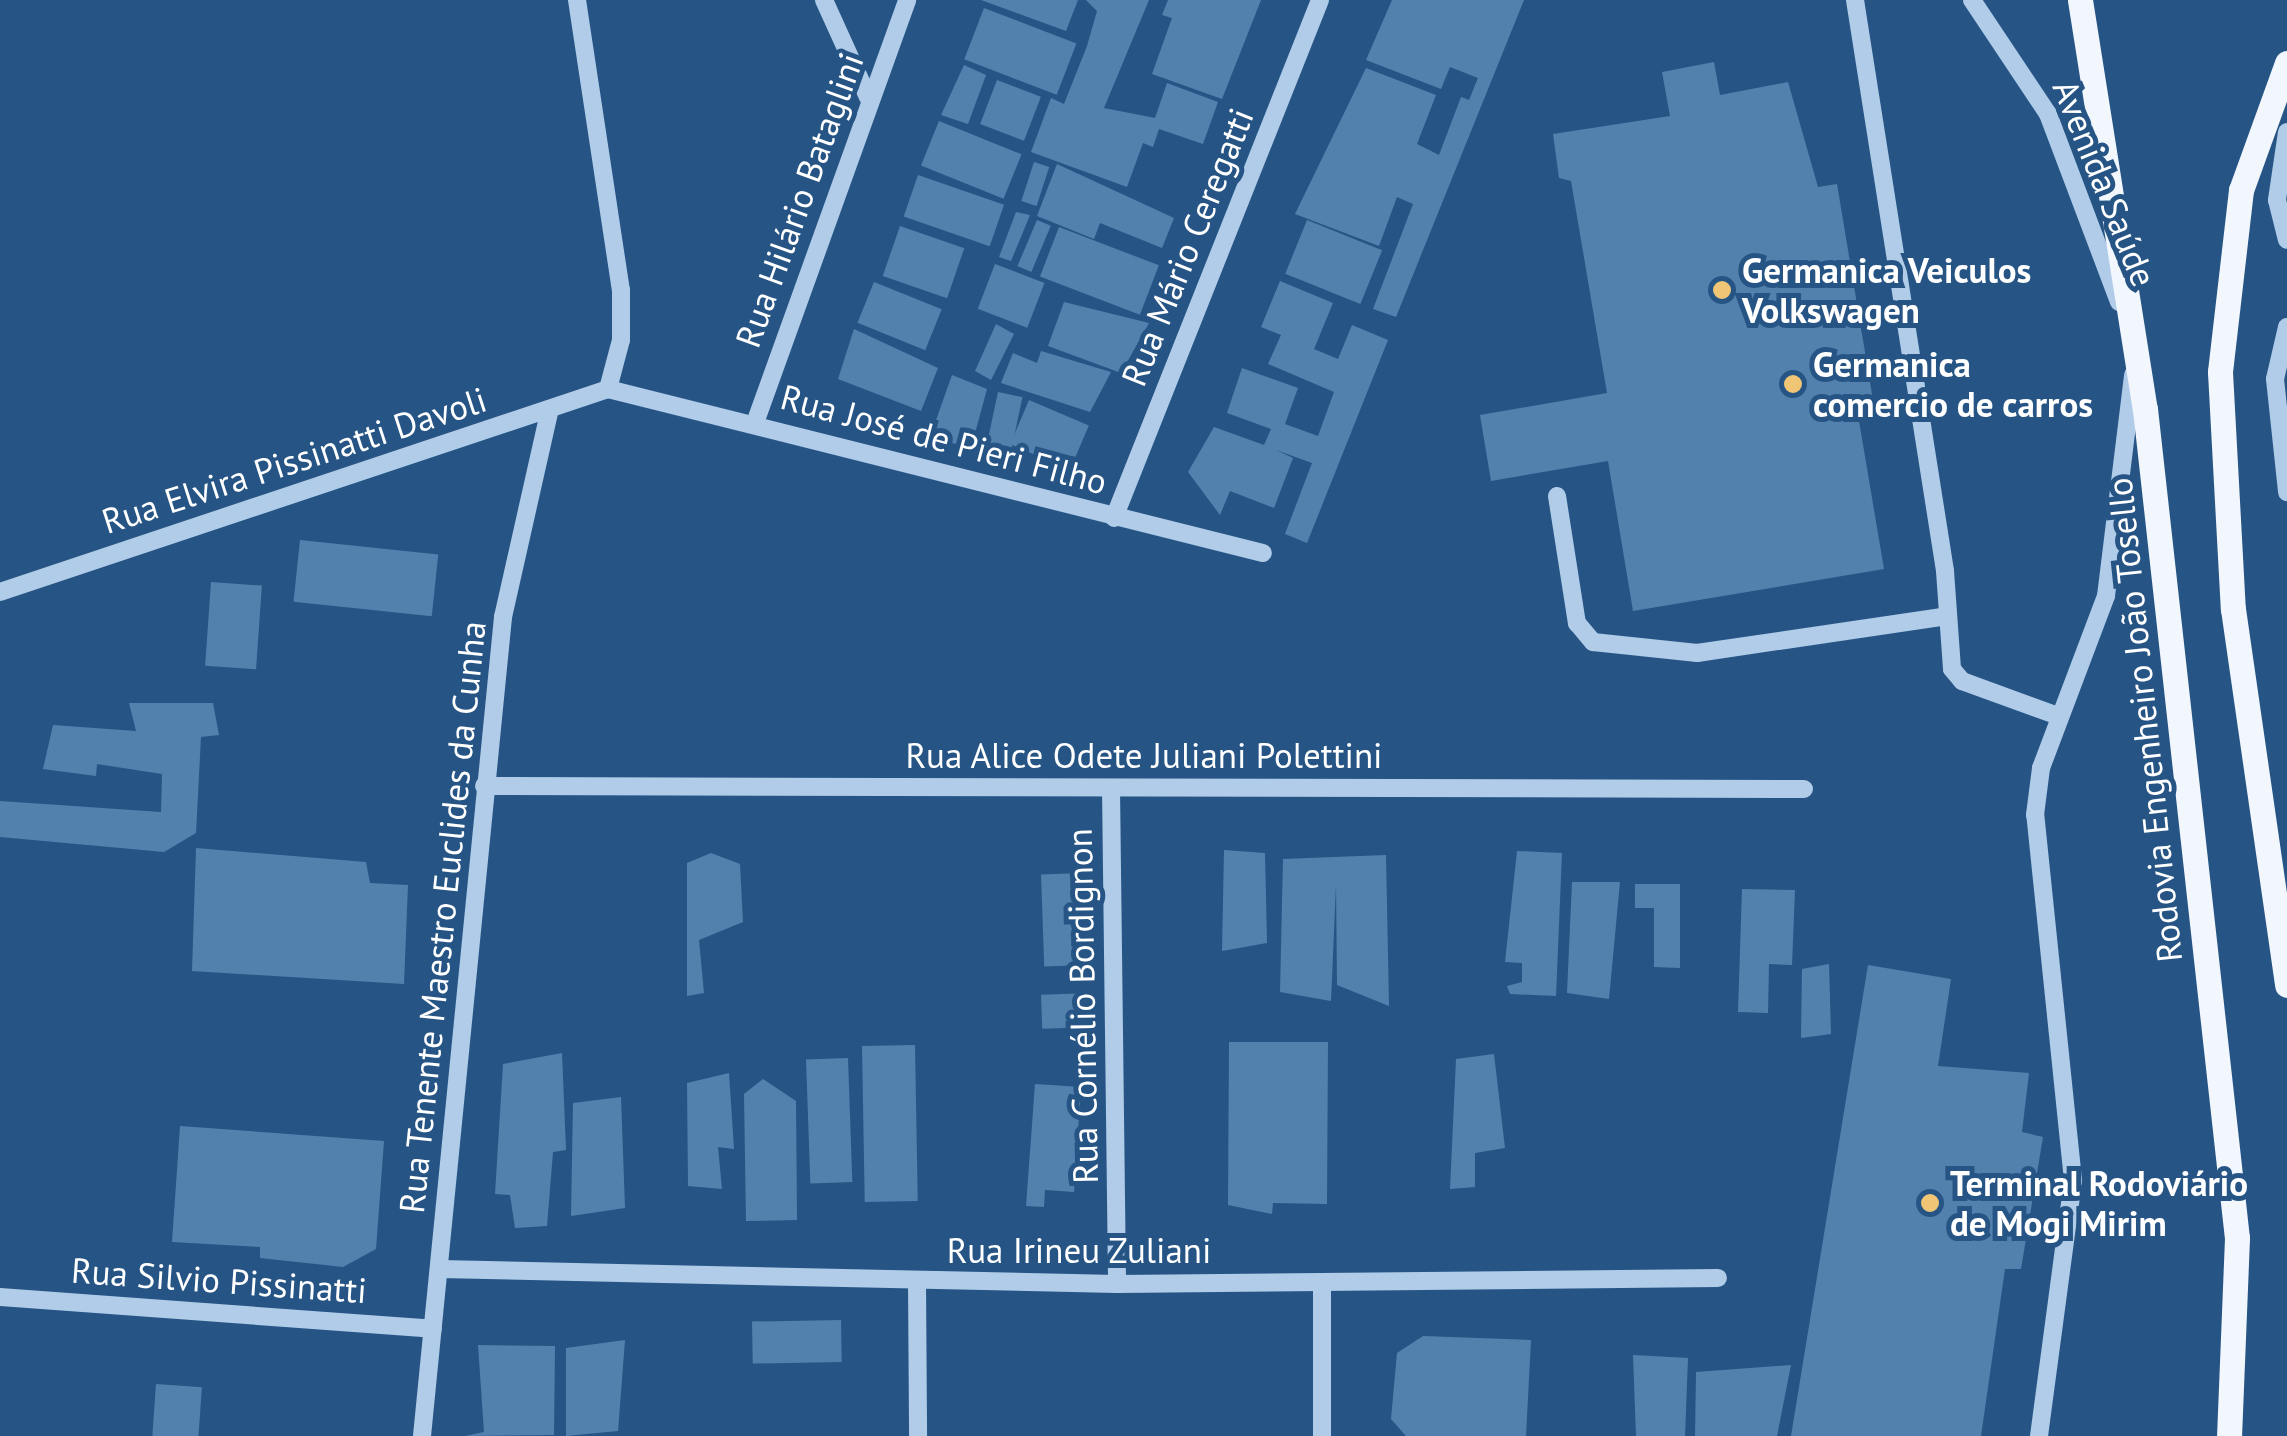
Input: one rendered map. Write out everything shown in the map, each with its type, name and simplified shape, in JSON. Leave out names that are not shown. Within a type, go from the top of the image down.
[{"type":"main road","name":"Rodovia Engenheiro João Tosello","points":[[2080,0],[2136,345],[2237,1238],[2229,1436]]},
{"type":"main road","points":[[2287,62],[2241,190],[2220,372],[2232,609],[2287,986]]},
{"type":"street","points":[[577,0],[621,290],[622,340],[608,389]]},
{"type":"street","points":[[824,0],[868,97]]},
{"type":"street","name":"Rua Hilário Bataglini","points":[[754,422],[868,97],[907,0]]},
{"type":"street","name":"Rua Mário Ceregatti","points":[[1114,518],[1320,0]]},
{"type":"street","points":[[1855,0],[1947,616],[1962,682],[2058,716]]},
{"type":"street","name":"Avenida Saúde","points":[[1972,0],[2048,114],[2136,345]]},
{"type":"street","points":[[2287,132],[2277,200],[2287,240]]},
{"type":"street","points":[[2287,328],[2275,379],[2287,492]]},
{"type":"street","points":[[2039,1436],[2073,1180],[2035,815],[2058,716],[2106,596],[2136,345]]},
{"type":"street","name":"Rua Elvira Pissinatti Davoli","points":[[0,592],[608,389]]},
{"type":"street","name":"Rua José de Pieri Filho","points":[[608,389],[754,422],[1114,518],[1262,553]]},
{"type":"street","name":"Rua Tenente Maestro Euclides da Cunha","points":[[422,1436],[484,786],[515,546],[550,409]]},
{"type":"street","points":[[1556,496],[1577,623],[1593,642],[1697,653],[1947,616]]},
{"type":"street","name":"Rua Alice Odete Juliani Polettini","points":[[484,786],[1804,789]]},
{"type":"street","name":"Rua Cornélio Bordignon","points":[[1112,788],[1117,1284]]},
{"type":"street","name":"Rua Irineu Zuliani","points":[[440,1269],[1117,1284],[1718,1278]]},
{"type":"street","points":[[917,1281],[918,1436]]},
{"type":"street","points":[[1322,1283],[1322,1436]]},
{"type":"street","name":"Rua Silvio Pissinatti","points":[[0,1296],[434,1328]]},
{"type":"building","points":[[981,0],[1078,0],[1066,31]]},
{"type":"building","points":[[1086,0],[1149,0],[1104,108],[1155,118],[1167,83],[1218,102],[1203,144],[1159,129],[1153,147],[1143,143],[1127,187],[1031,152],[1051,98],[1064,104],[1087,46],[1097,11]]},
{"type":"building","points":[[1168,0],[1261,0],[1222,99],[1152,74],[1172,18],[1162,15]]},
{"type":"building","points":[[1392,0],[1524,0],[1396,317],[1373,309],[1413,204],[1397,197],[1379,246],[1295,214],[1366,68],[1436,95],[1417,144],[1439,155],[1461,97],[1469,100],[1478,78],[1450,67],[1441,89],[1366,60]]},
{"type":"building","points":[[984,8],[1076,43],[1057,95],[964,59]]},
{"type":"building","name":"Germanica Veiculos Volkswagen","points":[[1714,62],[1720,95],[1788,82],[1818,187],[1837,184],[1875,412],[1858,415],[1884,569],[1633,611],[1608,461],[1491,481],[1480,415],[1607,393],[1571,181],[1559,178],[1553,134],[1670,116],[1662,72]]},
{"type":"building","points":[[964,65],[986,75],[968,124],[941,115]]},
{"type":"building","points":[[997,80],[1041,97],[1024,141],[980,124]]},
{"type":"building","points":[[939,121],[1022,154],[1004,199],[921,166]]},
{"type":"building","points":[[1034,162],[1049,167],[1037,206],[1021,201]]},
{"type":"building","points":[[1057,164],[1174,218],[1162,248],[1100,223],[1094,239],[1037,216]]},
{"type":"building","points":[[918,175],[1004,205],[990,246],[904,217]]},
{"type":"building","points":[[1016,212],[1030,215],[1011,261],[999,257]]},
{"type":"building","points":[[1037,220],[1051,226],[1031,272],[1017,266]]},
{"type":"building","points":[[1307,220],[1382,250],[1360,304],[1285,274]]},
{"type":"building","points":[[900,226],[964,248],[947,298],[883,276]]},
{"type":"building","points":[[1059,227],[1159,265],[1140,315],[1040,276]]},
{"type":"building","points":[[995,264],[1044,283],[1027,328],[978,309]]},
{"type":"building","points":[[1280,281],[1333,303],[1314,349],[1338,359],[1352,325],[1388,340],[1307,543],[1285,534],[1312,463],[1276,450],[1293,458],[1274,508],[1230,491],[1220,515],[1188,472],[1214,427],[1264,445],[1271,429],[1227,413],[1242,368],[1298,388],[1285,424],[1318,436],[1334,392],[1268,364],[1281,335],[1261,327]]},
{"type":"building","points":[[874,282],[942,309],[925,350],[858,323]]},
{"type":"building","points":[[1064,302],[1149,323],[1121,373],[1048,346]]},
{"type":"building","points":[[996,324],[1014,334],[991,380],[975,371]]},
{"type":"building","points":[[854,329],[938,368],[921,411],[838,379]]},
{"type":"building","points":[[1041,351],[1111,372],[1090,412],[1001,383],[1013,353],[1037,363]]},
{"type":"building","points":[[952,375],[987,389],[971,448],[930,437]]},
{"type":"building","points":[[998,392],[1022,397],[1010,454],[986,449]]},
{"type":"building","points":[[1029,400],[1089,425],[1070,470],[1010,444]]},
{"type":"building","points":[[300,540],[438,555],[432,616],[294,602]]},
{"type":"building","points":[[211,582],[262,586],[256,669],[205,666]]},
{"type":"building","points":[[129,703],[213,703],[219,735],[201,737],[196,833],[164,852],[0,837],[0,801],[161,812],[162,774],[97,764],[96,776],[43,769],[53,725],[136,731]]},
{"type":"building","points":[[196,848],[366,862],[370,883],[408,885],[404,984],[192,971]]},
{"type":"building","points":[[1224,850],[1265,853],[1267,943],[1222,951]]},
{"type":"building","points":[[1517,851],[1562,853],[1556,996],[1510,994],[1507,986],[1522,982],[1522,963],[1505,962]]},
{"type":"building","points":[[711,853],[740,864],[743,922],[699,940],[704,993],[687,996],[687,863]]},
{"type":"building","points":[[1386,855],[1389,1006],[1337,985],[1336,885],[1331,1001],[1280,992],[1283,859]]},
{"type":"building","points":[[1083,873],[1086,965],[1044,966],[1041,874]]},
{"type":"building","points":[[1572,882],[1620,882],[1609,999],[1567,993]]},
{"type":"building","points":[[1635,884],[1680,884],[1680,968],[1654,967],[1654,908],[1635,908]]},
{"type":"building","points":[[1742,889],[1795,890],[1792,965],[1769,964],[1768,1013],[1738,1012]]},
{"type":"building","points":[[1829,964],[1831,1034],[1801,1038],[1802,969]]},
{"type":"building","name":"Terminal Rodoviário de Mogi Mirim","points":[[1868,965],[1951,979],[1938,1066],[2029,1073],[2022,1132],[2043,1137],[2021,1269],[2005,1269],[1981,1436],[1791,1436]]},
{"type":"building","points":[[1093,993],[1094,1027],[1042,1029],[1041,995]]},
{"type":"building","points":[[1229,1042],[1328,1042],[1327,1204],[1273,1203],[1272,1214],[1228,1205]]},
{"type":"building","points":[[915,1045],[918,1201],[865,1202],[862,1046]]},
{"type":"building","points":[[562,1053],[566,1150],[553,1152],[547,1226],[515,1228],[510,1195],[495,1194],[503,1064]]},
{"type":"building","points":[[1494,1054],[1505,1148],[1475,1153],[1475,1187],[1450,1189],[1456,1059]]},
{"type":"building","points":[[848,1058],[852,1182],[810,1183],[806,1059]]},
{"type":"building","points":[[729,1073],[734,1149],[718,1147],[722,1189],[688,1186],[687,1083]]},
{"type":"building","points":[[763,1079],[796,1101],[797,1220],[746,1221],[744,1094]]},
{"type":"building","points":[[1035,1084],[1081,1087],[1074,1192],[1045,1190],[1044,1207],[1026,1206]]},
{"type":"building","points":[[621,1097],[625,1208],[571,1216],[573,1103]]},
{"type":"building","points":[[180,1126],[384,1141],[376,1249],[343,1267],[260,1258],[260,1247],[172,1242]]},
{"type":"building","points":[[841,1320],[842,1362],[753,1364],[752,1322]]},
{"type":"building","points":[[1423,1336],[1531,1340],[1526,1436],[1406,1436],[1391,1419],[1397,1353]]},
{"type":"building","points":[[625,1340],[618,1431],[566,1436],[566,1348]]},
{"type":"building","points":[[478,1345],[555,1346],[554,1435],[465,1436],[484,1432]]},
{"type":"building","points":[[1633,1355],[1688,1358],[1685,1436],[1636,1436]]},
{"type":"building","points":[[1791,1365],[1777,1436],[1695,1436],[1696,1372]]},
{"type":"building","points":[[156,1384],[202,1387],[198,1436],[152,1436]]},
{"type":"place","name":"Germanica Veiculos Volkswagen","points":[[1722,290]]},
{"type":"place","name":"Germanica comercio de carros","points":[[1793,384]]},
{"type":"place","name":"Terminal Rodoviário de Mogi Mirim","points":[[1930,1203]]}]
